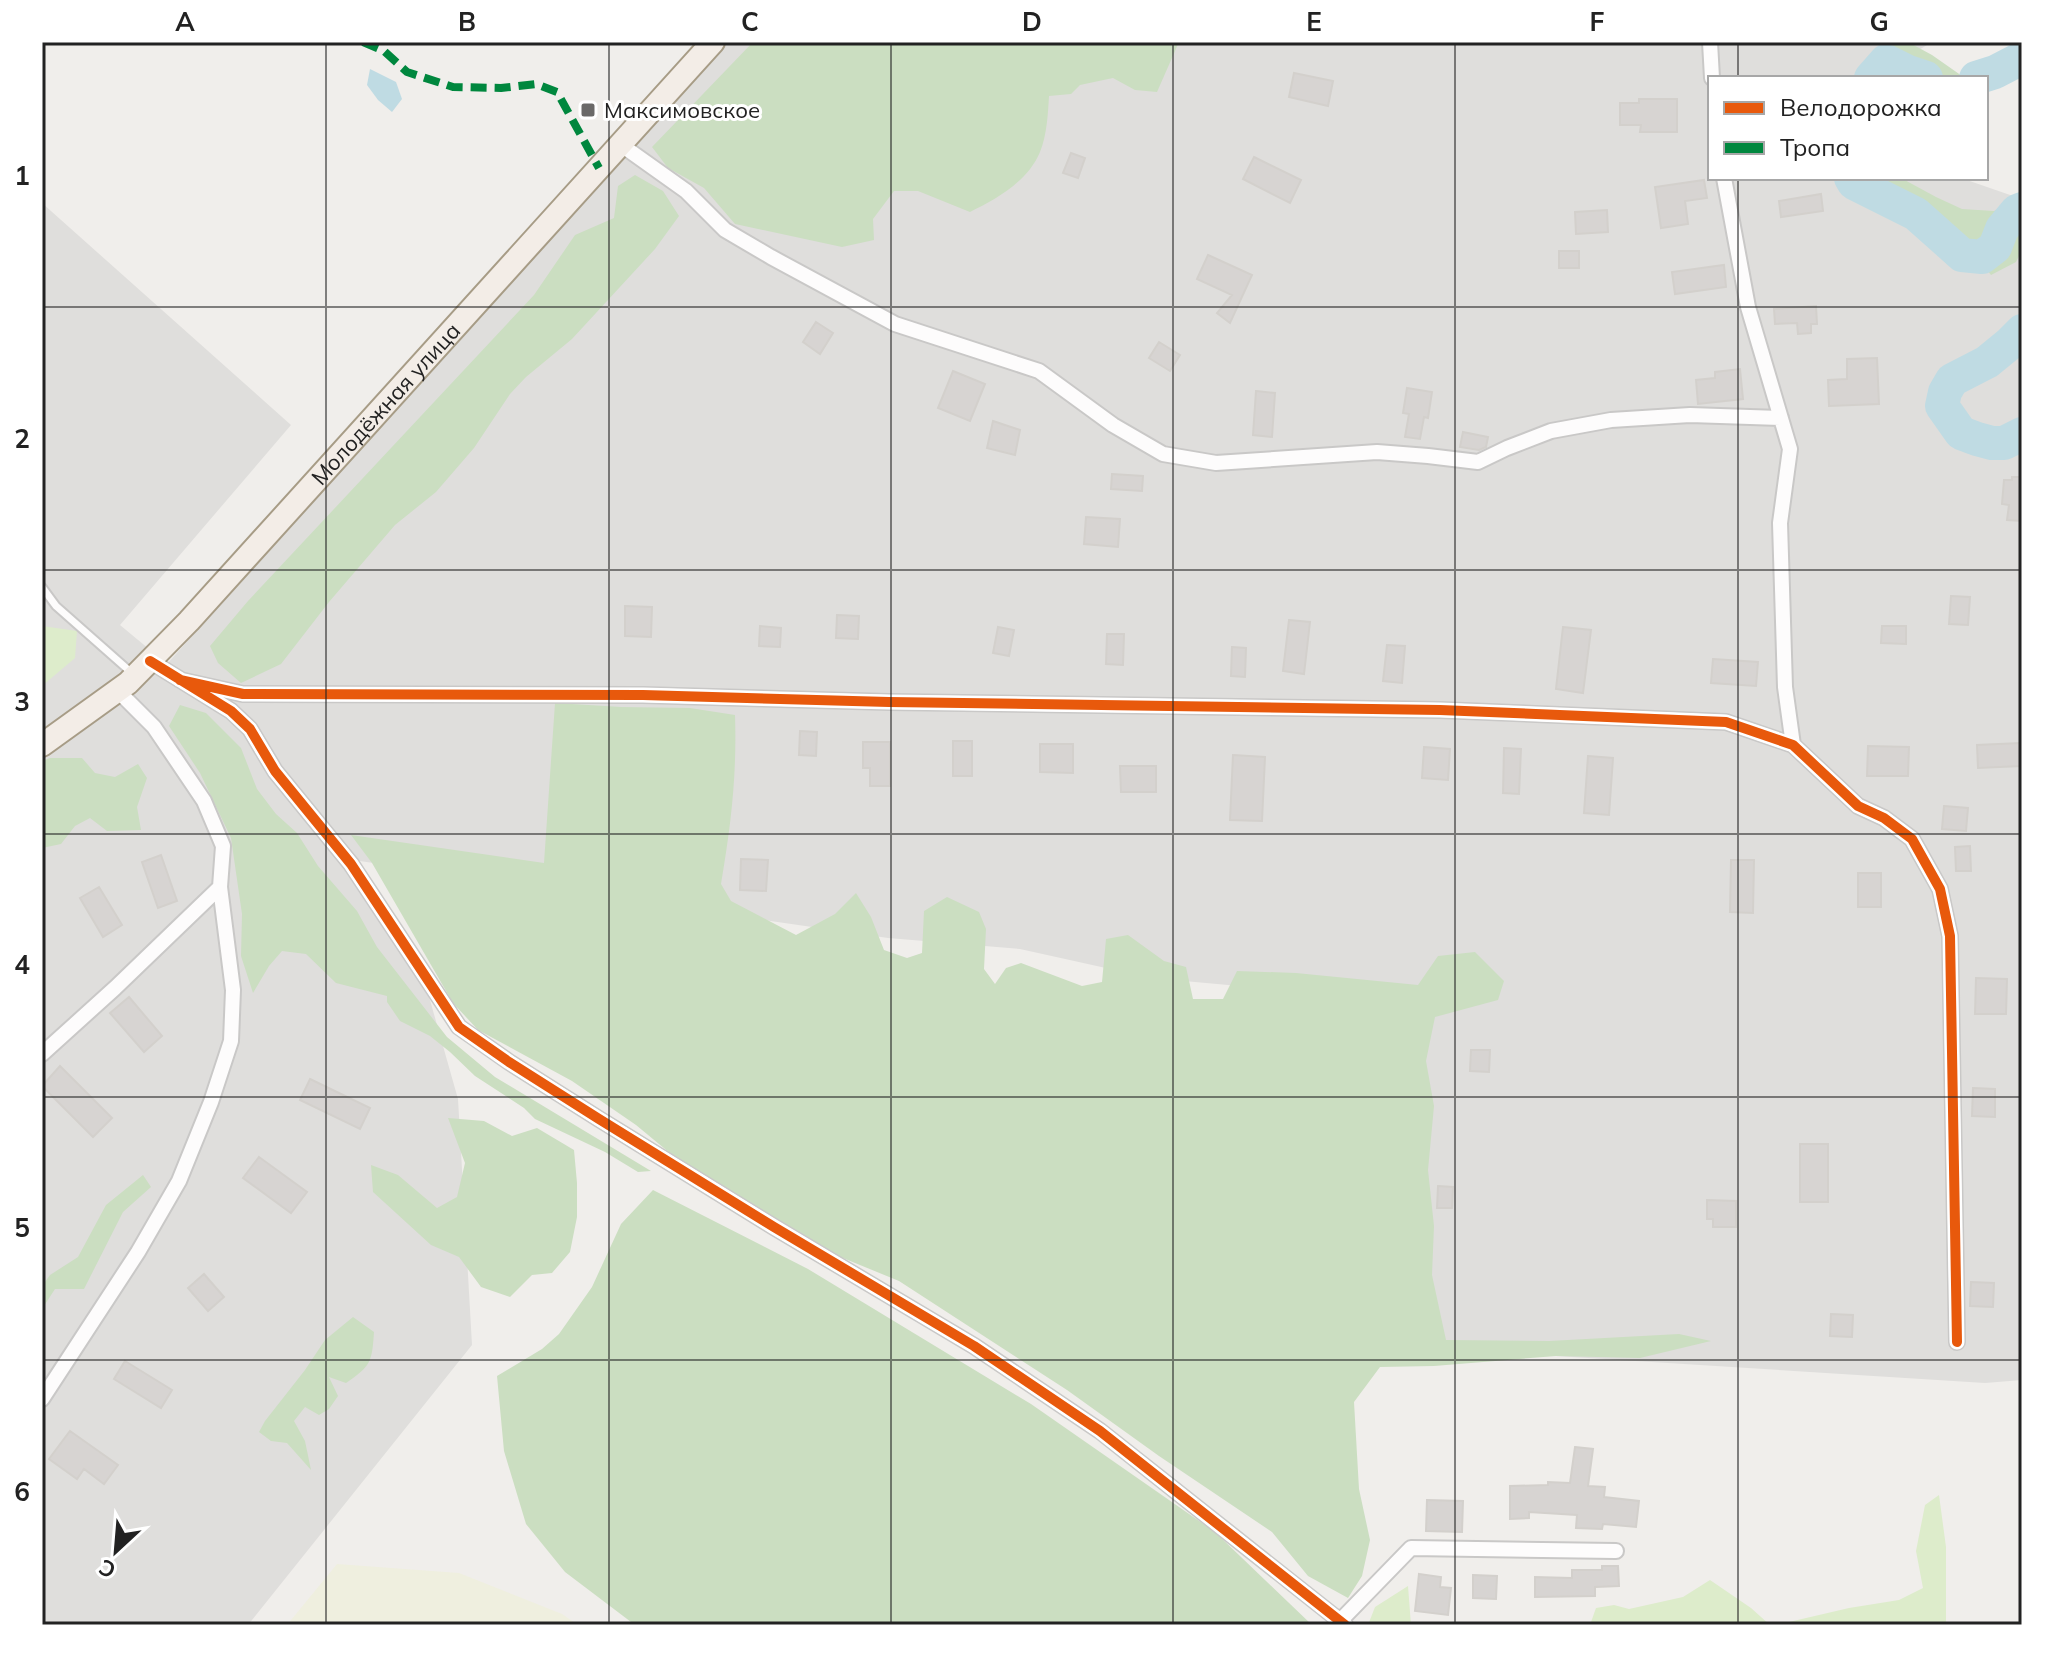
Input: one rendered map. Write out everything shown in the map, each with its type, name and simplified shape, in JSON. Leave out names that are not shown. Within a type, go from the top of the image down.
[{"type":"main road","name":"Молодёжная улица","points":[[42,745],[118,691],[200,609],[713,42]]},
{"type":"street","points":[[1710,42],[1712,76]]},
{"type":"street","points":[[620,144],[686,191],[725,230],[771,257],[895,324],[1039,371],[1113,425],[1163,454],[1216,463],[1377,452],[1478,462],[1551,431],[1611,420],[1690,415],[1781,418]]},
{"type":"street","points":[[1724,180],[1748,307],[1790,449],[1780,523],[1785,687],[1793,745]]},
{"type":"street","points":[[142,669],[243,694],[628,695],[1440,710],[1726,722],[1793,745],[1858,806],[1884,818],[1912,839],[1940,889],[1950,936],[1957,1342]]},
{"type":"street","points":[[180,680],[231,711],[250,729],[275,771],[351,864],[459,1027],[599,1119],[999,1363],[1100,1431],[1343,1623],[1411,1548],[1616,1551]]},
{"type":"street","points":[[42,1399],[173,1193],[211,1102],[231,1041],[233,990],[220,887],[223,846],[204,801],[154,727],[118,691]]},
{"type":"street","points":[[42,1054],[220,887]]},
{"type":"lane","points":[[42,587],[56,606],[142,669]]},
{"type":"shaded area","name":"Максимовское","points":[[724,42],[1932,42],[1894,65],[1891,76],[1708,76],[1708,180],[1967,180],[2013,196],[2022,193],[2022,1380],[1985,1383],[1415,1347],[1294,991],[1151,978],[1020,949],[888,938],[353,860],[428,993],[458,1099],[472,1345],[248,1625],[42,1625],[42,203],[291,425],[120,625],[167,664]]},
{"type":"green space","points":[[753,42],[1179,42],[1157,92],[1135,90],[1113,78],[1080,85],[1071,94],[1049,96],[1047,124],[1035,162],[1011,188],[991,201],[970,212],[918,191],[894,191],[873,219],[874,240],[842,247],[735,224],[704,188],[668,168],[652,147]]},
{"type":"green space","points":[[1893,42],[1908,42],[1962,76],[1864,76],[1876,51]]},
{"type":"green space","points":[[635,175],[663,191],[679,216],[655,249],[572,339],[510,394],[474,448],[436,492],[395,525],[281,664],[241,683],[218,663],[210,646],[248,601],[534,295],[575,235],[614,218],[618,186]]},
{"type":"green space","points":[[1851,180],[1905,180],[1962,209],[1994,211],[2022,198],[2022,250],[2016,262],[1991,275],[1979,260],[1946,255],[1928,237],[1883,211]]},
{"type":"green space","points":[[42,626],[77,631],[75,658],[42,686]]},
{"type":"green space","points":[[555,703],[690,708],[735,715],[732,800],[721,884],[731,901],[796,935],[835,914],[856,893],[871,917],[884,950],[907,958],[922,953],[924,911],[947,897],[979,912],[986,929],[984,969],[995,984],[1006,968],[1021,963],[1082,986],[1102,982],[1106,939],[1128,935],[1164,961],[1186,967],[1193,999],[1223,999],[1237,971],[1296,973],[1418,985],[1438,956],[1475,952],[1504,981],[1498,1000],[1435,1017],[1426,1061],[1434,1106],[1428,1170],[1434,1226],[1432,1275],[1446,1340],[1549,1341],[1679,1334],[1711,1341],[1640,1358],[1556,1356],[1380,1367],[1354,1402],[1359,1489],[1370,1540],[1362,1576],[1348,1598],[1308,1576],[1272,1532],[1067,1390],[899,1281],[838,1256],[694,1173],[636,1125],[572,1081],[478,1030],[453,1003],[372,863],[351,835],[544,863]]},
{"type":"green space","points":[[180,705],[206,713],[241,748],[257,789],[276,814],[297,833],[318,866],[357,911],[377,947],[447,1037],[495,1077],[651,1171],[638,1172],[605,1152],[535,1119],[524,1108],[475,1076],[430,1036],[400,1021],[387,1002],[387,996],[336,983],[306,954],[282,951],[253,993],[241,956],[242,914],[231,838],[200,773],[169,726]]},
{"type":"green space","points":[[82,758],[95,773],[115,777],[138,764],[147,778],[137,807],[141,830],[107,831],[90,818],[75,826],[61,844],[42,848],[42,761]]},
{"type":"green space","points":[[448,1118],[484,1121],[512,1136],[537,1128],[574,1150],[577,1217],[570,1252],[552,1273],[532,1275],[510,1297],[481,1287],[459,1257],[431,1245],[373,1192],[371,1165],[398,1175],[437,1208],[457,1197],[465,1163]]},
{"type":"green space","points":[[143,1175],[151,1187],[123,1212],[84,1289],[55,1289],[42,1309],[42,1286],[50,1275],[78,1257],[106,1205]]},
{"type":"green space","points":[[653,1190],[808,1269],[1031,1404],[1215,1532],[1312,1625],[635,1625],[565,1572],[526,1524],[504,1451],[497,1376],[542,1349],[559,1334],[592,1287],[621,1224]]},
{"type":"green space","points":[[353,1317],[374,1332],[369,1362],[346,1383],[329,1377],[338,1396],[329,1409],[319,1415],[305,1407],[294,1421],[305,1441],[311,1470],[287,1443],[271,1441],[259,1432],[325,1340]]},
{"type":"green space","points":[[1939,1495],[1946,1547],[1946,1625],[1797,1625],[1789,1622],[1899,1600],[1923,1588],[1916,1551],[1925,1505]]},
{"type":"green space","points":[[337,1564],[459,1573],[562,1614],[578,1625],[287,1625]]},
{"type":"green space","points":[[1710,1580],[1770,1625],[1581,1625],[1591,1622],[1596,1608],[1614,1605],[1629,1609],[1683,1597]]},
{"type":"green space","points":[[1408,1586],[1411,1625],[1368,1625],[1375,1607]]},
{"type":"water","points":[[370,69],[396,82],[402,99],[392,112],[367,85]]},
{"type":"building","points":[[1294,73],[1333,81],[1328,106],[1289,97]]},
{"type":"building","points":[[1639,99],[1677,99],[1677,132],[1640,132],[1641,125],[1620,125],[1620,103],[1639,103]]},
{"type":"building","points":[[1071,153],[1085,158],[1078,178],[1063,173]]},
{"type":"building","points":[[1254,157],[1301,180],[1290,203],[1243,179]]},
{"type":"building","points":[[1704,180],[1707,198],[1685,201],[1688,224],[1661,228],[1655,187]]},
{"type":"building","points":[[1821,194],[1823,211],[1781,217],[1779,201]]},
{"type":"building","points":[[1607,210],[1608,232],[1576,234],[1575,212]]},
{"type":"building","points":[[1559,251],[1579,251],[1579,268],[1559,268]]},
{"type":"building","points":[[1208,255],[1252,275],[1230,323],[1217,313],[1232,295],[1197,279]]},
{"type":"building","points":[[1724,265],[1726,287],[1675,294],[1672,272]]},
{"type":"building","points":[[1816,306],[1817,324],[1811,324],[1811,333],[1798,334],[1797,323],[1775,324],[1774,309]]},
{"type":"building","points":[[816,322],[833,333],[820,354],[803,342]]},
{"type":"building","points":[[1159,342],[1180,355],[1170,371],[1149,358]]},
{"type":"building","points":[[1877,358],[1879,404],[1829,406],[1828,380],[1847,379],[1847,359]]},
{"type":"building","points":[[1740,369],[1743,399],[1698,404],[1696,380],[1715,378],[1715,372]]},
{"type":"building","points":[[953,371],[985,384],[970,421],[938,408]]},
{"type":"building","points":[[1407,388],[1432,392],[1428,418],[1424,417],[1420,439],[1405,437],[1409,414],[1403,413]]},
{"type":"building","points":[[1256,391],[1275,393],[1272,437],[1253,435]]},
{"type":"building","points":[[993,421],[1020,430],[1015,455],[987,448]]},
{"type":"building","points":[[1463,432],[1488,437],[1486,447],[1479,450],[1460,447]]},
{"type":"building","points":[[1112,474],[1143,476],[1142,491],[1111,489]]},
{"type":"building","points":[[2012,477],[2022,477],[2022,521],[2007,520],[2009,505],[2002,504],[2004,480],[2012,480]]},
{"type":"building","points":[[1086,517],[1120,519],[1118,547],[1084,544]]},
{"type":"building","points":[[1951,596],[1970,597],[1968,625],[1949,624]]},
{"type":"building","points":[[625,606],[652,607],[651,637],[625,636]]},
{"type":"building","points":[[837,615],[859,616],[858,639],[836,638]]},
{"type":"building","points":[[1289,620],[1310,622],[1304,674],[1283,671]]},
{"type":"building","points":[[760,626],[781,628],[780,647],[759,646]]},
{"type":"building","points":[[1882,626],[1906,626],[1906,644],[1881,643]]},
{"type":"building","points":[[998,627],[1014,630],[1009,656],[993,653]]},
{"type":"building","points":[[1563,627],[1591,630],[1583,693],[1556,689]]},
{"type":"building","points":[[1107,634],[1124,634],[1123,665],[1106,664]]},
{"type":"building","points":[[1387,645],[1405,646],[1402,683],[1383,681]]},
{"type":"building","points":[[1232,647],[1246,648],[1245,677],[1231,676]]},
{"type":"building","points":[[1713,659],[1758,662],[1756,686],[1711,683]]},
{"type":"building","points":[[800,731],[817,732],[816,756],[799,755]]},
{"type":"building","points":[[953,741],[972,741],[972,776],[953,776]]},
{"type":"building","points":[[863,742],[890,742],[890,786],[870,786],[870,768],[863,768]]},
{"type":"building","points":[[2020,743],[2021,766],[1978,768],[1977,745]]},
{"type":"building","points":[[1040,744],[1073,744],[1073,773],[1040,772]]},
{"type":"building","points":[[1868,746],[1909,747],[1908,776],[1867,776]]},
{"type":"building","points":[[1424,747],[1450,749],[1448,780],[1422,778]]},
{"type":"building","points":[[1504,748],[1521,749],[1519,794],[1503,793]]},
{"type":"building","points":[[1233,755],[1265,757],[1262,821],[1230,820]]},
{"type":"building","points":[[1588,756],[1613,758],[1609,815],[1584,813]]},
{"type":"building","points":[[1120,766],[1156,766],[1156,792],[1121,792]]},
{"type":"building","points":[[1944,806],[1968,808],[1966,831],[1942,829]]},
{"type":"building","points":[[1970,846],[1971,871],[1956,871],[1955,847]]},
{"type":"building","points":[[161,855],[177,901],[158,908],[142,862]]},
{"type":"building","points":[[741,859],[768,860],[766,891],[740,890]]},
{"type":"building","points":[[1731,860],[1754,860],[1753,913],[1730,912]]},
{"type":"building","points":[[1858,873],[1881,873],[1881,907],[1858,907]]},
{"type":"building","points":[[99,887],[122,925],[103,937],[80,898]]},
{"type":"building","points":[[1976,978],[2007,979],[2006,1014],[1975,1014]]},
{"type":"building","points":[[129,997],[162,1036],[144,1052],[110,1013]]},
{"type":"building","points":[[1471,1050],[1490,1050],[1489,1072],[1470,1071]]},
{"type":"building","points":[[60,1066],[112,1118],[93,1137],[42,1086]]},
{"type":"building","points":[[310,1079],[370,1108],[360,1129],[300,1100]]},
{"type":"building","points":[[1973,1088],[1995,1089],[1995,1117],[1972,1116]]},
{"type":"building","points":[[1800,1144],[1828,1144],[1828,1202],[1800,1202]]},
{"type":"building","points":[[259,1157],[307,1192],[291,1213],[243,1178]]},
{"type":"building","points":[[1438,1186],[1453,1187],[1452,1208],[1437,1208]]},
{"type":"building","points":[[1707,1200],[1736,1201],[1736,1227],[1713,1227],[1713,1219],[1707,1219]]},
{"type":"building","points":[[204,1274],[224,1297],[208,1311],[188,1288]]},
{"type":"building","points":[[1971,1282],[1994,1283],[1993,1307],[1970,1306]]},
{"type":"building","points":[[1831,1314],[1853,1315],[1852,1337],[1830,1336]]},
{"type":"building","points":[[125,1361],[172,1390],[161,1408],[114,1379]]},
{"type":"building","points":[[70,1431],[118,1465],[104,1484],[84,1469],[77,1479],[49,1459]]},
{"type":"building","points":[[1575,1447],[1593,1449],[1588,1486],[1605,1487],[1604,1497],[1639,1501],[1636,1527],[1603,1524],[1602,1529],[1576,1528],[1577,1515],[1529,1512],[1529,1518],[1510,1519],[1510,1486],[1570,1483]]},
{"type":"building","points":[[1427,1500],[1463,1501],[1462,1532],[1426,1531]]},
{"type":"building","points":[[1602,1566],[1618,1566],[1619,1586],[1595,1587],[1595,1596],[1535,1597],[1535,1577],[1572,1578],[1572,1570],[1602,1570]]},
{"type":"building","points":[[1419,1574],[1441,1577],[1440,1587],[1451,1588],[1448,1615],[1415,1611]]},
{"type":"building","points":[[1473,1575],[1497,1576],[1496,1599],[1473,1598]]},
{"type":"waterway","points":[[1982,76],[2022,58]]},
{"type":"waterway","points":[[1873,76],[1886,61],[1920,76]]},
{"type":"waterway","points":[[1852,180],[1916,214],[1962,255],[1982,257],[1995,247],[2002,229],[2022,209]]},
{"type":"waterway","points":[[2022,331],[1987,362],[1952,380],[1942,406],[1961,433],[1977,439],[2004,443],[2022,434]]},
{"type":"marked path","points":[[363,42],[384,51],[407,72],[453,87],[501,88],[536,84],[557,92],[599,168]]},
{"type":"cycle path","points":[[150,661],[231,711],[250,729],[275,771],[351,864],[459,1027],[599,1119],[974,1346],[1100,1431],[1345,1625]]},
{"type":"cycle path","points":[[180,680],[243,694],[643,695],[1440,710],[1726,722],[1793,745],[1858,806],[1884,818],[1912,839],[1940,889],[1950,936],[1957,1342]]},
{"type":"place","name":"Максимовское","points":[[588,110]]}]
